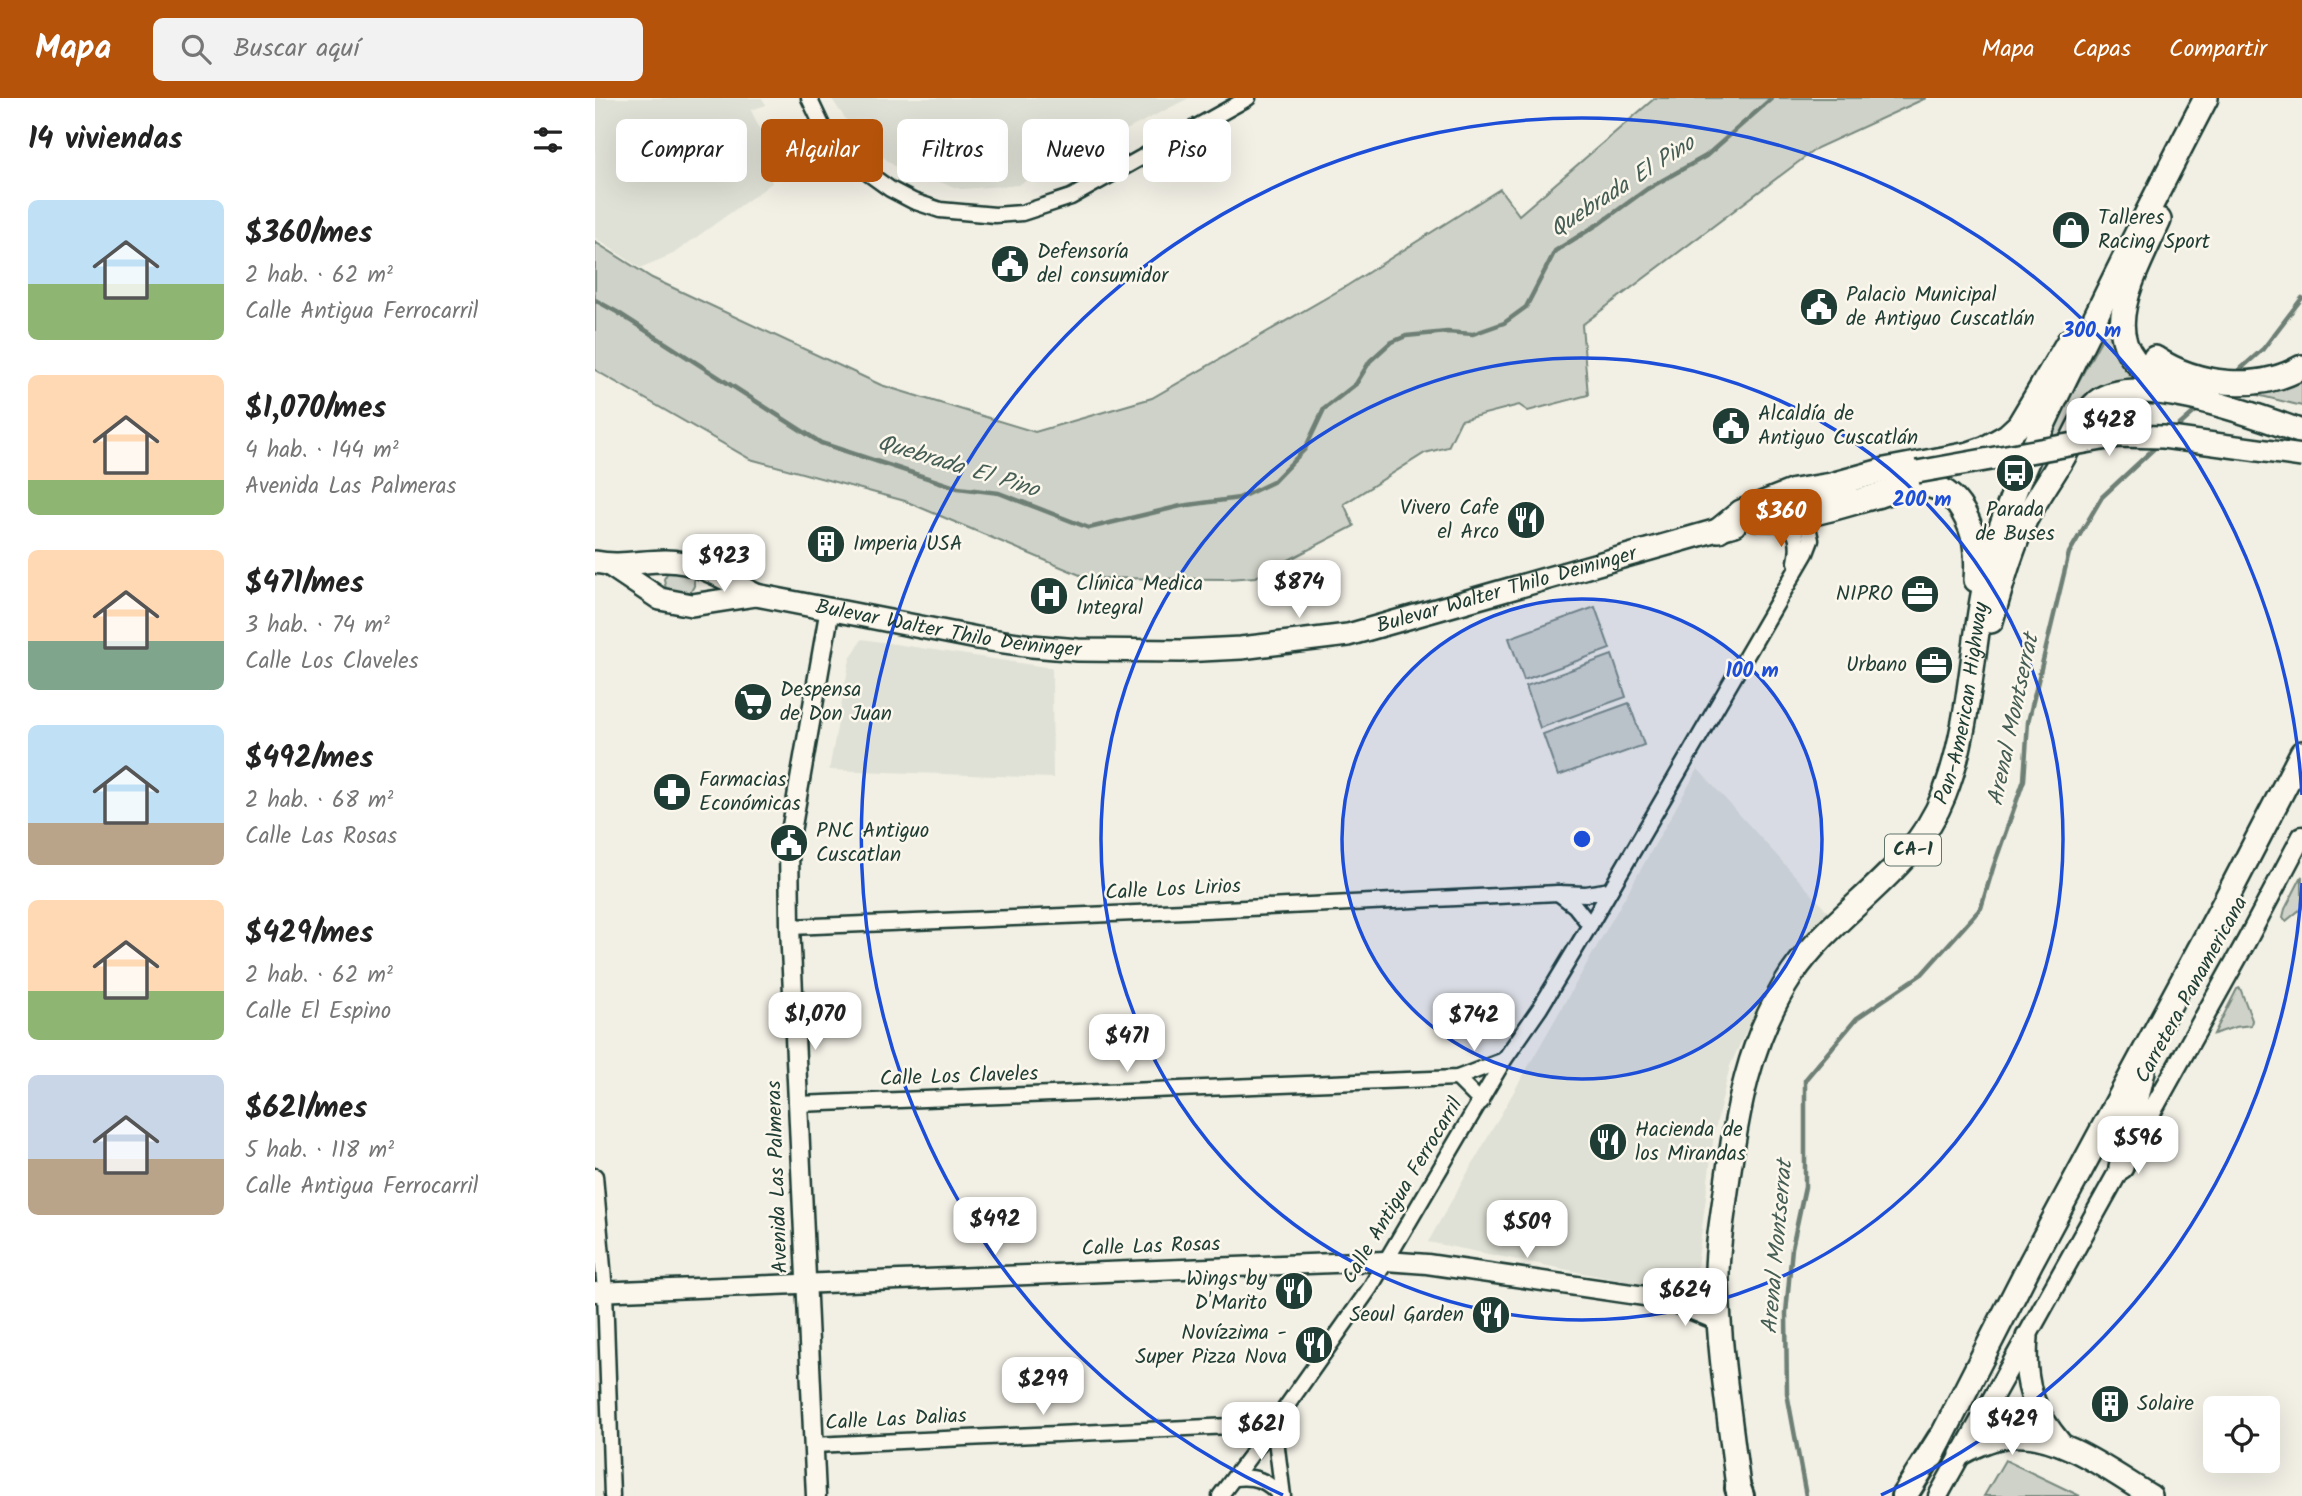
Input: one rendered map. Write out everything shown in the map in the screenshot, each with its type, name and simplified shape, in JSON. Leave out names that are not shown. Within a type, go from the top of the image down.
[{"type":"highway","points":[[1904,1496],[1940,1439]]},
{"type":"main road","name":"Pan-American Highway","points":[[1739,1493],[1719,1321],[1717,1278],[1722,1221],[1740,1096],[1765,1024],[1790,977],[1820,937],[1889,875],[1913,849],[1940,804],[1962,737],[1986,574],[1998,534],[2047,414],[2158,190],[2208,98]]},
{"type":"main road","points":[[2208,98],[2126,295],[2122,314],[2125,342],[2139,364],[2158,379],[2175,386],[2242,393],[2302,416]]},
{"type":"main road","points":[[1720,530],[1741,512],[1794,491],[1969,454],[1986,448],[2013,430],[2019,425],[2158,190]]},
{"type":"main road","points":[[2242,393],[2302,367]]},
{"type":"main road","points":[[1962,737],[1999,593],[2019,534],[2083,419],[2094,405],[2103,397],[2119,392],[2196,388],[2302,432]]},
{"type":"main road","points":[[1768,518],[1917,472],[2119,436],[2163,436],[2302,456]]},
{"type":"main road","name":"Bulevar Walter Thilo Deininger","points":[[603,564],[667,561],[703,567],[756,595],[977,638],[1044,647],[1181,651],[1241,648],[1348,635],[1768,518],[1765,510],[1831,485]]},
{"type":"main road","points":[[1804,508],[1909,486],[1936,487],[1949,494],[1970,525],[1977,554],[1968,654],[1968,694]]},
{"type":"main road","points":[[660,599],[654,589],[654,578],[659,568],[667,561]]},
{"type":"main road","name":"Bulevar Walter Thilo Deininger","points":[[603,564],[660,599],[692,605],[756,595]]},
{"type":"main road","points":[[692,605],[704,588],[703,567]]},
{"type":"main road","points":[[1911,1496],[2031,1262],[2302,753]]},
{"type":"main road","points":[[2121,1167],[2142,1077],[2142,1054]]},
{"type":"main road","points":[[2027,1337],[2025,1361],[2035,1407],[2062,1445]]},
{"type":"main road","points":[[1961,1454],[1985,1441],[2011,1436],[2037,1437],[2062,1445],[2151,1496]]},
{"type":"street","points":[[810,98],[828,138],[851,161],[890,189],[913,201],[940,210],[995,215],[1023,213],[1071,197],[1248,98]]},
{"type":"street","name":"Calle Antigua Ferrocarril","points":[[1220,1496],[1370,1288],[1504,1060],[1540,1008],[1590,925],[1811,540],[1804,508]]},
{"type":"street","name":"Calle Antigua Ferrocarril","points":[[1768,518],[1786,522],[1797,534],[1799,547],[1795,570]]},
{"type":"street","name":"Avenida Las Palmeras","points":[[815,1496],[790,927],[789,843],[830,608]]},
{"type":"street","name":"Carretera Panamericana","points":[[1938,1496],[2302,836]]},
{"type":"street","name":"Calle Los Lirios","points":[[790,927],[1558,893],[1587,894],[1610,890]]},
{"type":"street","points":[[1558,893],[1576,906],[1590,925]]},
{"type":"street","name":"Calle Los Claveles","points":[[798,1104],[1457,1078],[1504,1060]]},
{"type":"street","points":[[1457,1078],[1481,1101]]},
{"type":"street","points":[[595,1176],[612,1496]]},
{"type":"street","name":"Calle Las Rosas","points":[[600,1292],[1386,1261],[1427,1264],[1665,1299],[1719,1321]]},
{"type":"street","name":"Calle Las Rosas","points":[[1665,1299],[1700,1288],[1717,1278]]},
{"type":"street","points":[[1274,1424],[1281,1496]]},
{"type":"street","name":"Calle Las Dalias","points":[[814,1445],[1274,1424]]},
{"type":"street","points":[[1235,1478],[1257,1478],[1268,1483],[1281,1496]]},
{"type":"shaded area","points":[[595,98],[762,98],[766,105],[751,110],[761,132],[761,182],[772,183],[673,254],[640,268],[595,238]]},
{"type":"shaded area","points":[[831,98],[1189,98],[1143,119],[1129,129],[1129,119],[1022,119],[1024,182],[1018,185],[961,189],[940,182],[1008,182],[1008,119],[897,119],[897,168],[883,157],[883,119],[846,119]]},
{"type":"shaded area","points":[[1655,98],[1926,98],[1817,148],[1582,325],[1588,395],[1528,411],[1519,405],[1461,420],[1448,447],[1425,453],[1344,504],[1354,526],[1256,577],[1087,578],[905,501],[750,459],[595,370],[595,242],[652,278],[881,385],[1035,432],[1152,398],[1345,287],[1500,189],[1519,215]]},
{"type":"shaded area","points":[[2108,327],[2147,378],[2129,385],[2036,483],[2021,503],[2028,475]]},
{"type":"shaded area","points":[[2302,377],[2302,406],[2257,395],[2279,389]]},
{"type":"shaded area","points":[[669,570],[694,576],[694,586],[689,595],[666,589],[664,579]]},
{"type":"shaded area","points":[[1595,607],[1610,649],[1524,680],[1509,638]]},
{"type":"shaded area","points":[[862,639],[1052,668],[1053,778],[829,770],[850,659]]},
{"type":"shaded area","points":[[1612,655],[1626,697],[1540,728],[1526,686]]},
{"type":"shaded area","points":[[1629,703],[1644,745],[1558,776],[1543,734]]},
{"type":"shaded area","points":[[1698,769],[1830,914],[1758,1005],[1730,1066],[1714,1134],[1696,1276],[1653,1287],[1428,1242]]},
{"type":"shaded area","points":[[2302,876],[2302,908],[2286,921],[2283,917],[2285,909]]},
{"type":"shaded area","points":[[2240,988],[2252,1020],[2251,1025],[2214,1034],[2237,989]]},
{"type":"shaded area","points":[[2005,1460],[2080,1496],[1984,1496]]},
{"type":"waterway","name":"Quebrada El Pino","points":[[595,300],[821,443],[958,488],[999,493],[1089,528],[1181,506],[1239,498],[1273,482],[1305,449],[1324,409],[1356,384],[1370,361],[1390,343],[1406,336],[1447,332],[1473,334],[1504,323],[1526,307],[1555,251],[1647,189],[1706,156],[1772,98]]},
{"type":"waterway","name":"Arenal Montserrat","points":[[2236,373],[2263,349],[2302,298]]},
{"type":"waterway","name":"Arenal Montserrat","points":[[2174,430],[2199,408]]},
{"type":"waterway","name":"Arenal Montserrat","points":[[1806,1496],[1787,1393],[1786,1313],[1792,1248],[1805,1187],[1805,1080],[1857,1018],[1922,974],[1981,908],[2024,780],[2028,722],[2069,553],[2102,497],[2160,443]]},
{"type":"place","name":"Talleres Racing Sport","points":[[2071,230]]},
{"type":"place","name":"Defensoría del consumidor","points":[[1010,264]]},
{"type":"place","name":"Palacio Municipal de Antiguo Cuscatlán","points":[[1819,307]]},
{"type":"place","name":"Alcaldía de Antiguo Cuscatlán","points":[[1731,426]]},
{"type":"place","name":"Parada de Buses","points":[[2015,473]]},
{"type":"place","name":"Vivero Cafe el Arco","points":[[1526,520]]},
{"type":"place","name":"Imperia USA","points":[[826,544]]},
{"type":"place","name":"NIPRO","points":[[1920,594]]},
{"type":"place","name":"Clínica Medica Integral","points":[[1049,596]]},
{"type":"place","name":"Urbano","points":[[1934,665]]},
{"type":"place","name":"Despensa de Don Juan","points":[[753,702]]},
{"type":"place","name":"Farmacias Económicas","points":[[672,792]]},
{"type":"place","name":"PNC Antiguo Cuscatlan","points":[[789,843]]},
{"type":"place","name":"Hacienda de los Mirandas","points":[[1608,1142]]},
{"type":"place","name":"Wings by D'Marito","points":[[1294,1291]]},
{"type":"place","name":"Seoul Garden","points":[[1491,1315]]},
{"type":"place","name":"Novízzima - Super Pizza Nova","points":[[1314,1345]]},
{"type":"place","name":"Solaire","points":[[2110,1404]]}]
